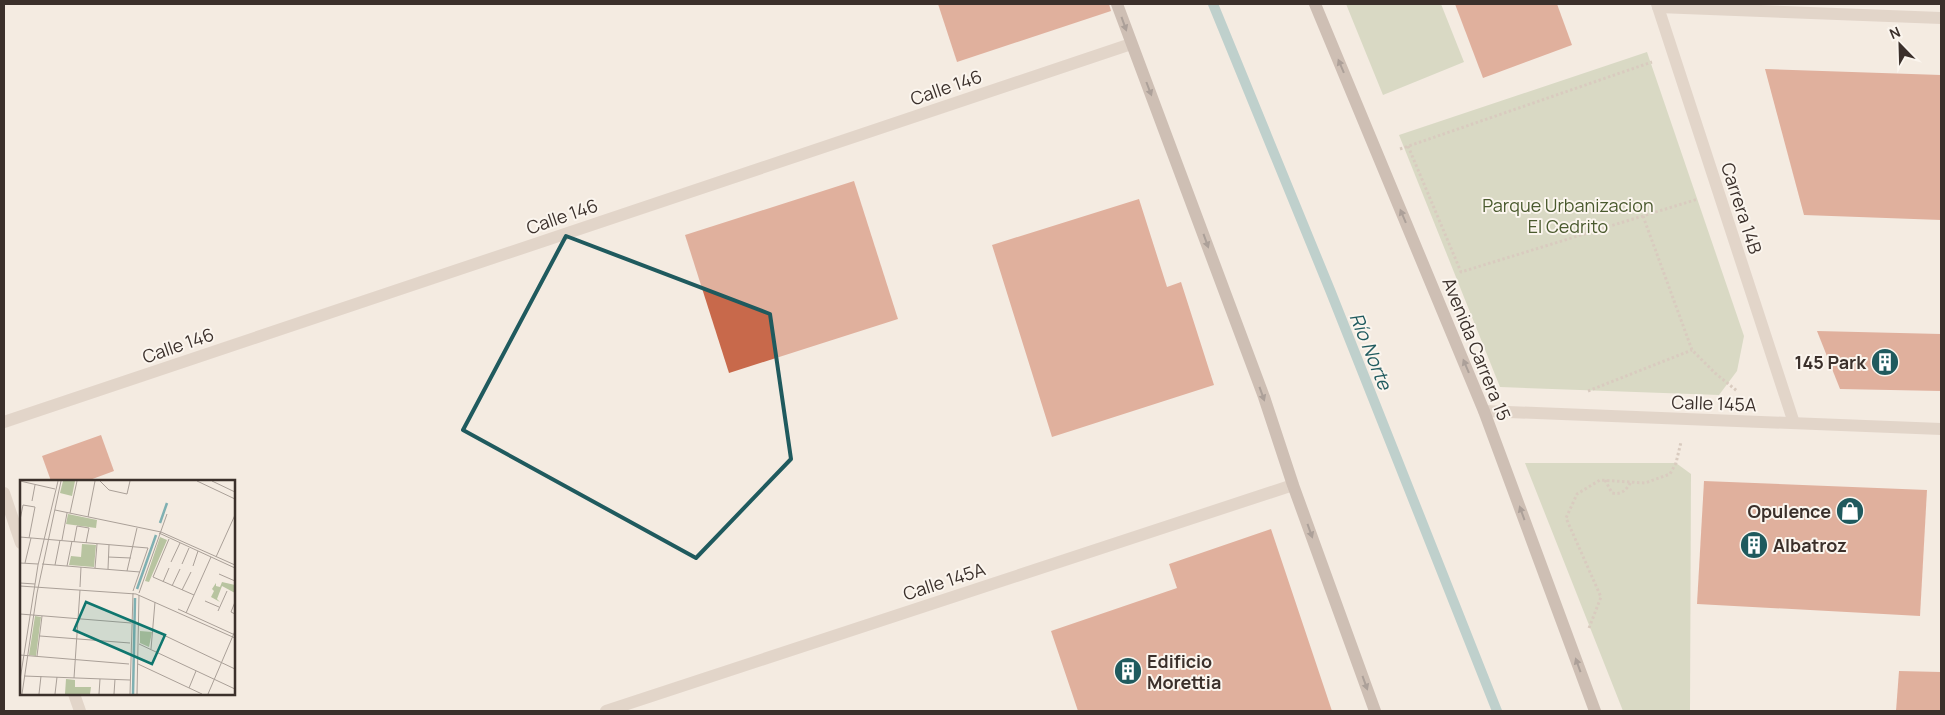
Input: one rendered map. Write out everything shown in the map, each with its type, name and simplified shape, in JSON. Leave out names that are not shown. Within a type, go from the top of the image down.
[{"type":"main road","points":[[1117,4],[1264,397],[1293,485],[1375,711]]},
{"type":"main road","name":"Avenida Carrera 15","points":[[1315,4],[1484,411],[1595,711]]},
{"type":"street","points":[[1657,5],[1941,18]]},
{"type":"street","name":"Carrera 14B","points":[[1657,5],[1794,424]]},
{"type":"street","name":"Calle 146","points":[[4,422],[1131,44]]},
{"type":"street","name":"Calle 145A","points":[[1484,411],[1941,429]]},
{"type":"street","name":"Calle 145A","points":[[606,711],[1293,485]]},
{"type":"street","points":[[4,492],[20,539]]},
{"type":"street","points":[[74,695],[80,711]]},
{"type":"path","points":[[1395,150],[1674,54]]},
{"type":"path","points":[[1408,146],[1461,272],[1718,192]]},
{"type":"path","points":[[1643,216],[1692,350],[1715,373],[1738,391]]},
{"type":"path","points":[[1581,394],[1692,350]]},
{"type":"path","points":[[1576,661],[1601,597],[1566,518],[1577,494],[1600,480],[1645,483],[1670,474],[1676,463],[1685,419]]},
{"type":"path","points":[[1605,480],[1612,494],[1625,491],[1631,482]]},
{"type":"highlighted area","points":[[566,236],[770,314],[791,459],[696,558],[463,430]]},
{"type":"green space","points":[[1346,4],[1441,4],[1464,62],[1383,95]]},
{"type":"green space","name":"Parque Urbanizacion El Cedrito","points":[[1647,52],[1744,336],[1737,371],[1719,395],[1500,387],[1399,135]]},
{"type":"green space","points":[[1525,463],[1676,463],[1691,474],[1690,711],[1623,711]]},
{"type":"building","points":[[938,4],[1109,4],[1111,11],[957,62]]},
{"type":"building","points":[[1455,4],[1557,4],[1572,45],[1483,78]]},
{"type":"building","points":[[1765,69],[1941,75],[1941,220],[1804,215]]},
{"type":"building","points":[[854,181],[898,319],[729,373],[685,235]]},
{"type":"building","points":[[1139,199],[1167,287],[1181,282],[1214,385],[1052,437],[992,245]]},
{"type":"building","name":"145 Park","points":[[1817,331],[1941,334],[1941,391],[1840,389]]},
{"type":"building","points":[[101,435],[114,471],[90,480],[51,480],[42,456]]},
{"type":"building","points":[[1704,481],[1927,490],[1920,616],[1697,604]]},
{"type":"building","points":[[1271,529],[1332,711],[1078,711],[1051,631],[1177,588],[1169,564]]},
{"type":"building","points":[[1899,671],[1941,672],[1941,711],[1896,711]]},
{"type":"waterway","name":"Río Norte","points":[[1213,4],[1330,290],[1497,711]]},
{"type":"place","name":"145 Park","points":[[1885,362]]},
{"type":"place","name":"Opulence","points":[[1850,511]]},
{"type":"place","name":"Albatroz","points":[[1754,545]]},
{"type":"place","name":"Edificio Morettia","points":[[1128,671]]}]
